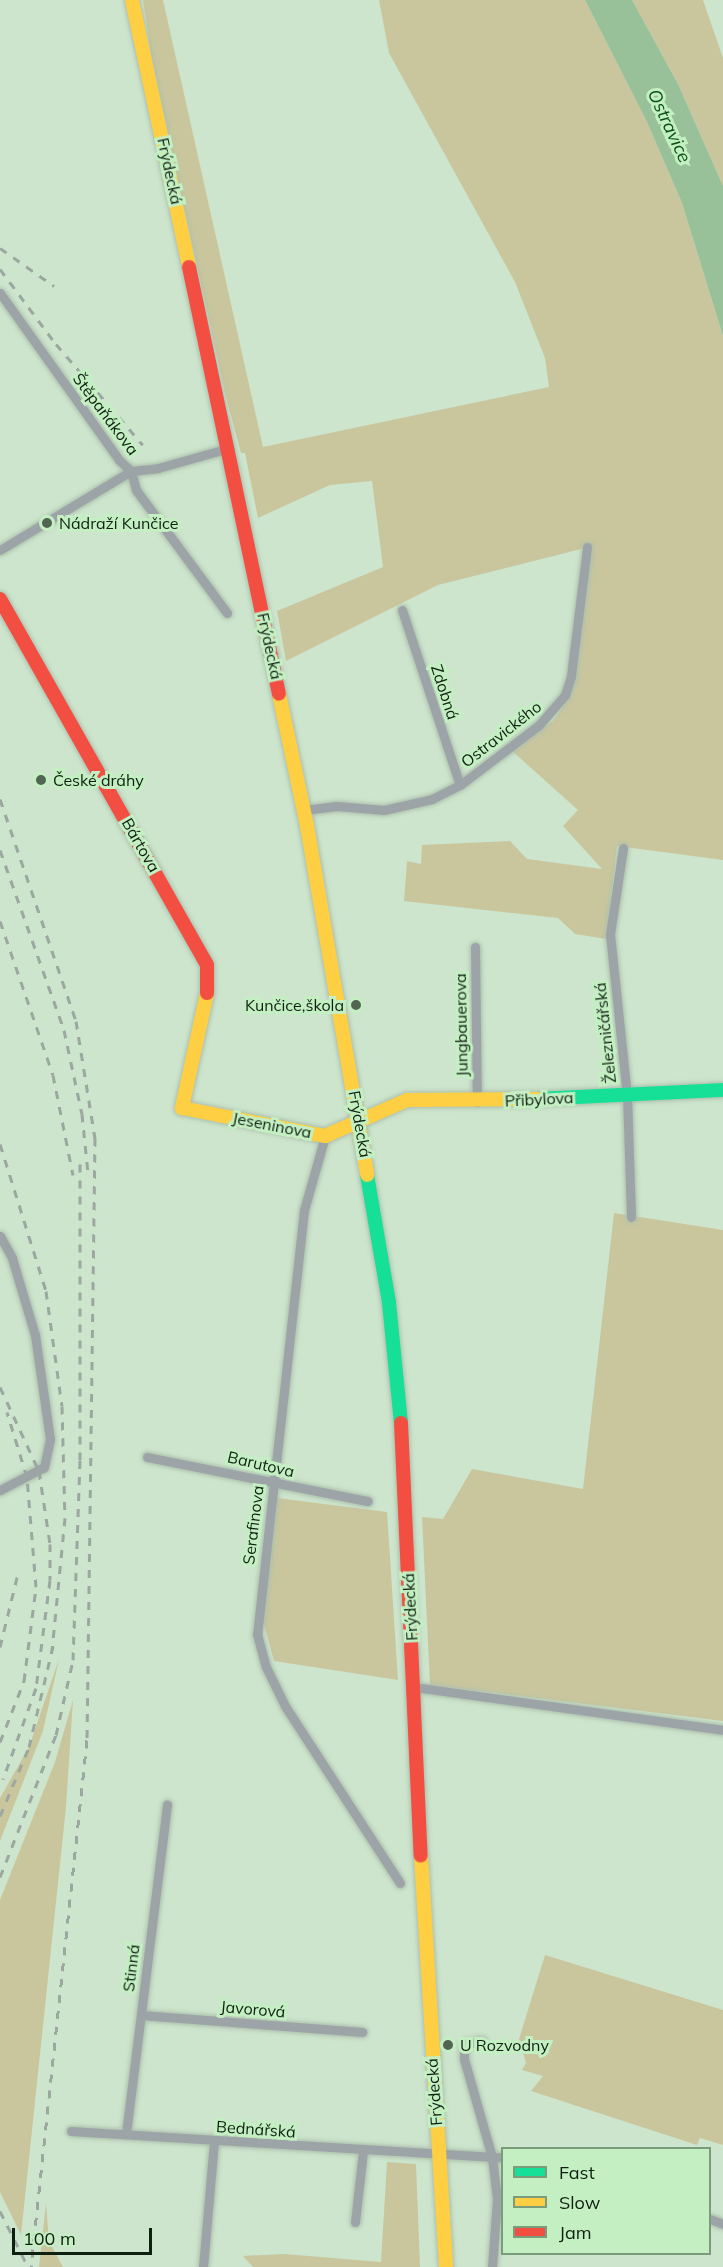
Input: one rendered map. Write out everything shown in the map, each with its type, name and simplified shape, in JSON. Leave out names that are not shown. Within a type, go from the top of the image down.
[{"type":"main road","name":"Frýdecká","points":[[132,0],[229,448],[304,810],[359,1121],[398,1384],[446,2267]]},
{"type":"main road","name":"Bártova","points":[[0,599],[207,965],[209,982],[200,1040],[183,1108]]},
{"type":"main road","name":"Přibylova","points":[[359,1121],[407,1101],[477,1102],[723,1090]]},
{"type":"main road","name":"Jeseninova","points":[[183,1108],[325,1136],[359,1121]]},
{"type":"street","name":"Štěpaňákova","points":[[0,293],[119,460],[131,471],[136,490],[227,613]]},
{"type":"street","points":[[0,550],[131,471],[158,468],[229,448]]},
{"type":"street","name":"Ostravického","points":[[304,810],[337,806],[384,810],[432,799],[460,785],[539,725],[565,695],[587,548]]},
{"type":"street","name":"Zdobná","points":[[402,610],[460,785]]},
{"type":"street","name":"Železničářská","points":[[623,848],[610,934],[627,1095],[632,1216]]},
{"type":"street","name":"Jungbauerova","points":[[475,947],[477,1102]]},
{"type":"street","name":"Serafinova","points":[[325,1136],[304,1210],[257,1634],[266,1667],[285,1706],[400,1882]]},
{"type":"street","points":[[0,1236],[12,1258],[28,1309],[44,1381],[50,1439],[44,1467],[0,1490]]},
{"type":"street","name":"Barutova","points":[[147,1457],[259,1477],[273,1484],[368,1501]]},
{"type":"street","points":[[414,1687],[723,1730]]},
{"type":"street","name":"Stinná","points":[[126,2134],[167,1805]]},
{"type":"street","name":"Javorová","points":[[141,2015],[362,2032]]},
{"type":"street","points":[[482,2041],[464,2044],[464,2059],[492,2157],[497,2199],[492,2267]]},
{"type":"street","name":"Bednářská","points":[[71,2131],[439,2156],[501,2157]]},
{"type":"street","points":[[203,2267],[214,2141]]},
{"type":"street","points":[[355,2222],[363,2151]]},
{"type":"shaded area","points":[[143,0],[163,0],[263,447],[549,387],[545,358],[515,282],[389,53],[379,0],[585,0],[647,122],[682,203],[723,336],[723,860],[617,846],[606,939],[575,934],[558,918],[404,901],[407,861],[421,864],[422,845],[510,841],[527,859],[602,869],[563,826],[578,810],[511,750],[553,721],[569,698],[585,548],[438,585],[286,661],[277,611],[383,567],[372,481],[330,485],[258,518],[245,453],[241,453],[225,393],[153,65]]},
{"type":"shaded area","points":[[632,0],[703,0],[723,58],[723,186],[678,84]]},
{"type":"shaded area","points":[[614,1213],[723,1230],[723,1721],[430,1685],[422,1517],[443,1519],[472,1469],[583,1489]]},
{"type":"shaded area","points":[[277,1498],[387,1512],[398,1680],[274,1661],[263,1621]]},
{"type":"shaded area","points":[[59,1659],[43,1731],[0,1841],[0,1798],[29,1747]]},
{"type":"shaded area","points":[[73,1700],[66,1807],[21,2235],[0,2192],[0,1900],[55,1762]]},
{"type":"shaded area","points":[[545,1955],[723,2010],[723,2145],[700,2138],[697,2145],[531,2091],[543,2076],[522,2070],[526,2063],[519,2039]]},
{"type":"shaded area","points":[[387,2162],[416,2164],[420,2267],[253,2267],[243,2256],[284,2254],[381,2262]]},
{"type":"shaded area","points":[[46,2203],[49,2241],[63,2267],[39,2267]]},
{"type":"water","name":"Ostravice","points":[[585,0],[632,0],[678,84],[723,186],[723,336],[682,203],[647,122]]},
{"type":"railway","points":[[0,248],[54,286]]},
{"type":"railway","points":[[0,269],[56,344],[143,445]]},
{"type":"railway","points":[[0,799],[76,1021],[95,1138],[87,1740],[31,2267]]},
{"type":"railway","points":[[0,850],[64,1030],[82,1114],[88,1173]]},
{"type":"railway","points":[[0,921],[53,1075],[73,1175]]},
{"type":"railway","points":[[0,1144],[46,1291],[62,1406],[65,1518],[52,1650]]},
{"type":"railway","points":[[0,1877],[56,1735],[73,1660],[80,1460],[80,1161]]},
{"type":"railway","points":[[0,1387],[39,1471],[50,1544],[50,1580],[36,1688],[3,1779]]},
{"type":"railway","points":[[0,1742],[24,1681],[36,1587],[27,1477],[7,1412]]},
{"type":"railway","points":[[0,1647],[19,1569]]},
{"type":"railway","points":[[0,1816],[29,1747],[54,1642]]},
{"type":"railway","points":[[0,2211],[28,2267]]},
{"type":"traffic: fast","points":[[538,1099],[723,1090]]},
{"type":"traffic: fast","points":[[367,1175],[389,1303],[401,1423]]},
{"type":"traffic: slow","points":[[132,0],[189,267]]},
{"type":"traffic: slow","points":[[279,694],[307,826],[367,1175]]},
{"type":"traffic: slow","points":[[207,993],[182,1108],[325,1136],[407,1100],[538,1099]]},
{"type":"traffic: slow","points":[[421,1856],[446,2267]]},
{"type":"traffic: jam","points":[[189,267],[279,694]]},
{"type":"traffic: jam","points":[[0,599],[207,965],[207,993]]},
{"type":"traffic: jam","points":[[401,1423],[421,1856]]},
{"type":"place","name":"Nádraží Kunčice","points":[[47,523]]},
{"type":"place","name":"České dráhy","points":[[41,780]]},
{"type":"place","name":"Kunčice,škola","points":[[356,1005]]},
{"type":"place","name":"U Rozvodny","points":[[448,2045]]}]
